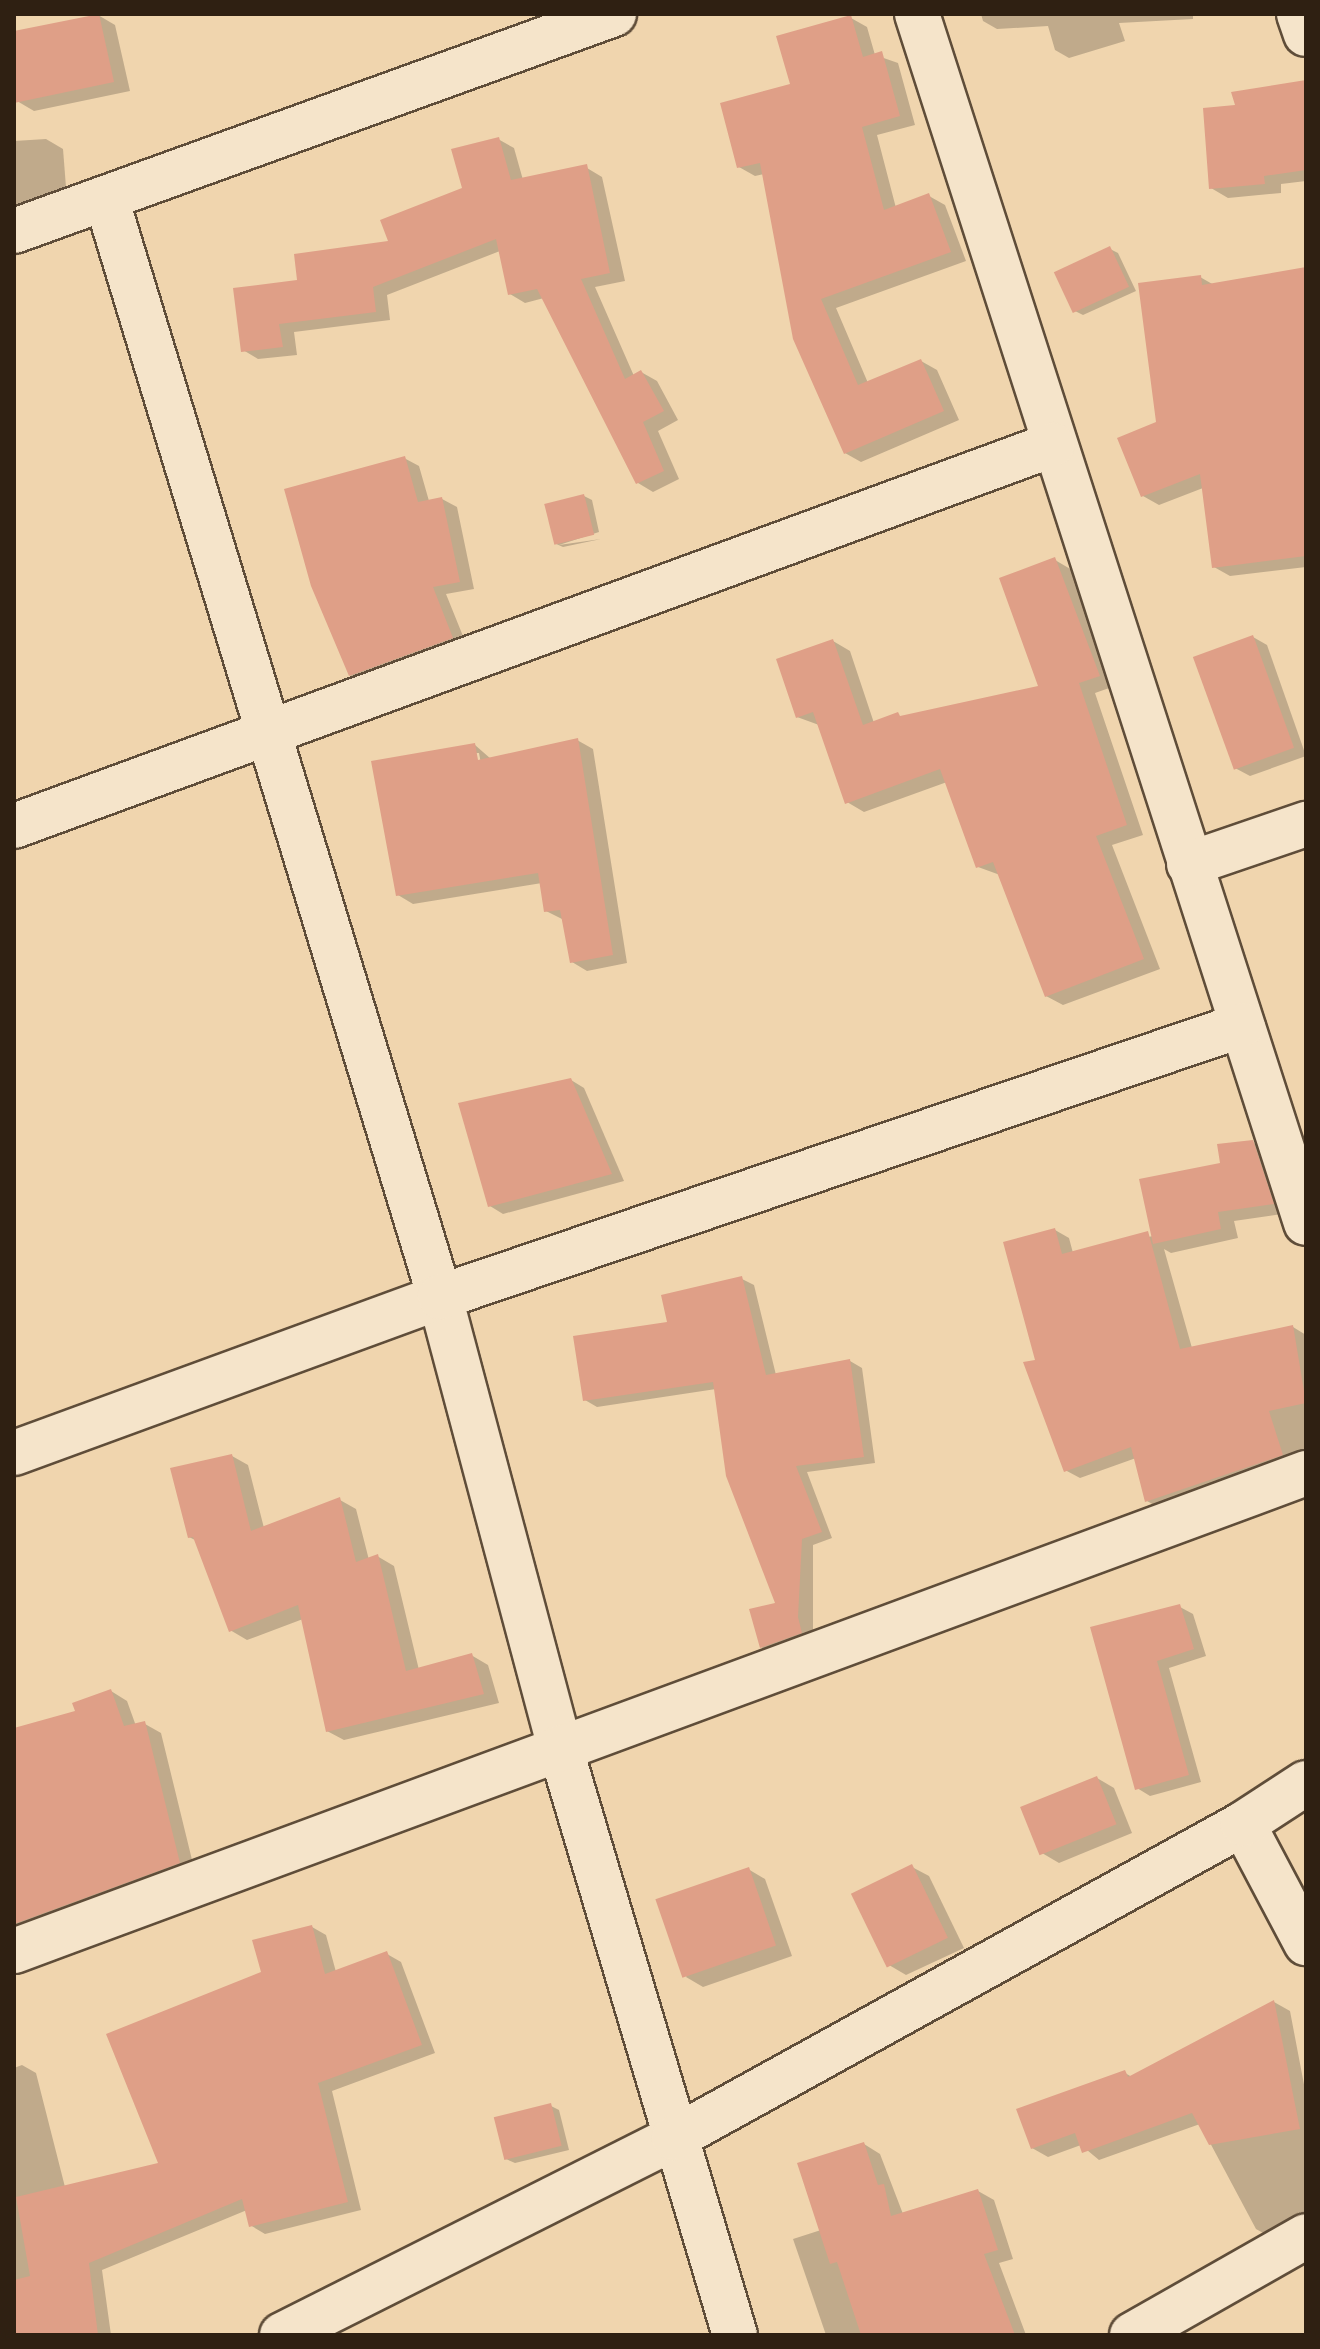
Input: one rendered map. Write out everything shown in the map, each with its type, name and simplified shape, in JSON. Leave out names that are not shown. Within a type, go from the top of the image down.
[{"type":"street","points":[[14,231],[614,14]]},
{"type":"street","points":[[917,14],[1052,445],[1306,1223]]},
{"type":"street","points":[[1299,14],[1306,34]]},
{"type":"street","points":[[106,198],[265,733],[440,1297],[560,1747],[735,2335]]},
{"type":"street","points":[[14,826],[1052,445]]},
{"type":"street","points":[[1189,864],[1306,824]]},
{"type":"street","points":[[14,1453],[440,1297],[1242,1025]]},
{"type":"street","points":[[14,1951],[1306,1473]]},
{"type":"street","points":[[282,2335],[674,2138],[1243,1824],[1306,1783]]},
{"type":"street","points":[[1243,1824],[1306,1943]]},
{"type":"street","points":[[1132,2335],[1306,2236]]},
{"type":"building","points":[[99,14],[114,82],[14,103],[14,31]]},
{"type":"building","points":[[851,15],[863,57],[882,51],[900,116],[862,127],[884,210],[929,193],[951,252],[821,299],[858,385],[921,359],[944,411],[844,454],[793,339],[760,163],[737,168],[720,103],[790,84],[776,36]]},
{"type":"building","points":[[1306,80],[1306,170],[1264,176],[1265,184],[1209,189],[1203,108],[1235,105],[1231,92]]},
{"type":"building","points":[[499,137],[511,180],[587,164],[610,273],[581,279],[625,379],[641,370],[664,411],[643,422],[664,471],[636,484],[537,289],[508,295],[496,239],[373,287],[376,312],[279,324],[283,347],[241,352],[233,288],[297,280],[294,254],[388,241],[380,220],[462,188],[451,149]]},
{"type":"building","points":[[1110,246],[1129,287],[1073,313],[1054,272]]},
{"type":"building","points":[[1306,267],[1306,556],[1212,568],[1200,474],[1141,497],[1117,438],[1156,422],[1138,283],[1201,275],[1202,285]]},
{"type":"building","points":[[405,456],[418,502],[442,497],[460,582],[433,587],[453,638],[349,676],[311,586],[284,489]]},
{"type":"building","points":[[584,494],[594,535],[554,545],[544,504]]},
{"type":"building","points":[[1055,557],[1100,676],[1079,683],[1127,825],[1096,836],[1144,959],[1045,997],[993,862],[976,868],[940,769],[845,804],[813,712],[796,718],[776,659],[833,639],[863,725],[898,712],[900,716],[1038,686],[999,578]]},
{"type":"building","points":[[1253,635],[1294,748],[1234,770],[1193,657]]},
{"type":"building","points":[[578,738],[613,955],[570,963],[560,910],[544,912],[538,873],[396,896],[371,761],[475,743],[478,760]]},
{"type":"building","points":[[571,1078],[612,1174],[488,1207],[458,1103]]},
{"type":"building","points":[[1253,1140],[1274,1204],[1218,1212],[1221,1229],[1153,1244],[1139,1179],[1220,1163],[1217,1144]]},
{"type":"building","points":[[1055,1228],[1062,1254],[1148,1231],[1180,1349],[1293,1325],[1306,1403],[1269,1411],[1283,1455],[1145,1502],[1131,1447],[1064,1472],[1023,1362],[1035,1360],[1003,1242]]},
{"type":"building","points":[[742,1276],[766,1375],[850,1359],[864,1457],[796,1466],[822,1532],[802,1539],[798,1617],[802,1633],[760,1648],[749,1609],[775,1603],[726,1476],[713,1382],[583,1401],[573,1336],[667,1322],[661,1295]]},
{"type":"building","points":[[232,1454],[251,1531],[340,1497],[356,1562],[378,1554],[406,1671],[472,1653],[484,1694],[326,1732],[298,1605],[229,1632],[193,1537],[188,1538],[170,1468]]},
{"type":"building","points":[[1180,1604],[1194,1649],[1157,1661],[1189,1775],[1135,1790],[1090,1627]]},
{"type":"building","points":[[111,1689],[124,1726],[145,1721],[180,1863],[14,1924],[14,1728],[75,1711],[72,1703]]},
{"type":"building","points":[[1097,1776],[1116,1824],[1040,1855],[1020,1807]]},
{"type":"building","points":[[912,1864],[948,1938],[887,1968],[851,1894]]},
{"type":"building","points":[[749,1867],[776,1945],[682,1978],[655,1899]]},
{"type":"building","points":[[312,1925],[325,1974],[387,1951],[422,2045],[318,2083],[348,2202],[249,2227],[242,2199],[89,2263],[98,2335],[14,2335],[14,2280],[30,2276],[16,2197],[158,2163],[106,2034],[261,1972],[252,1940]]},
{"type":"building","points":[[1274,2000],[1300,2129],[1209,2145],[1192,2113],[1082,2153],[1075,2133],[1031,2149],[1016,2109],[1125,2070],[1128,2077]]},
{"type":"building","points":[[551,2103],[562,2146],[504,2160],[494,2117]]},
{"type":"building","points":[[864,2142],[878,2185],[884,2184],[891,2216],[978,2189],[998,2250],[984,2254],[1015,2335],[861,2335],[837,2262],[830,2264],[797,2163]]}]
